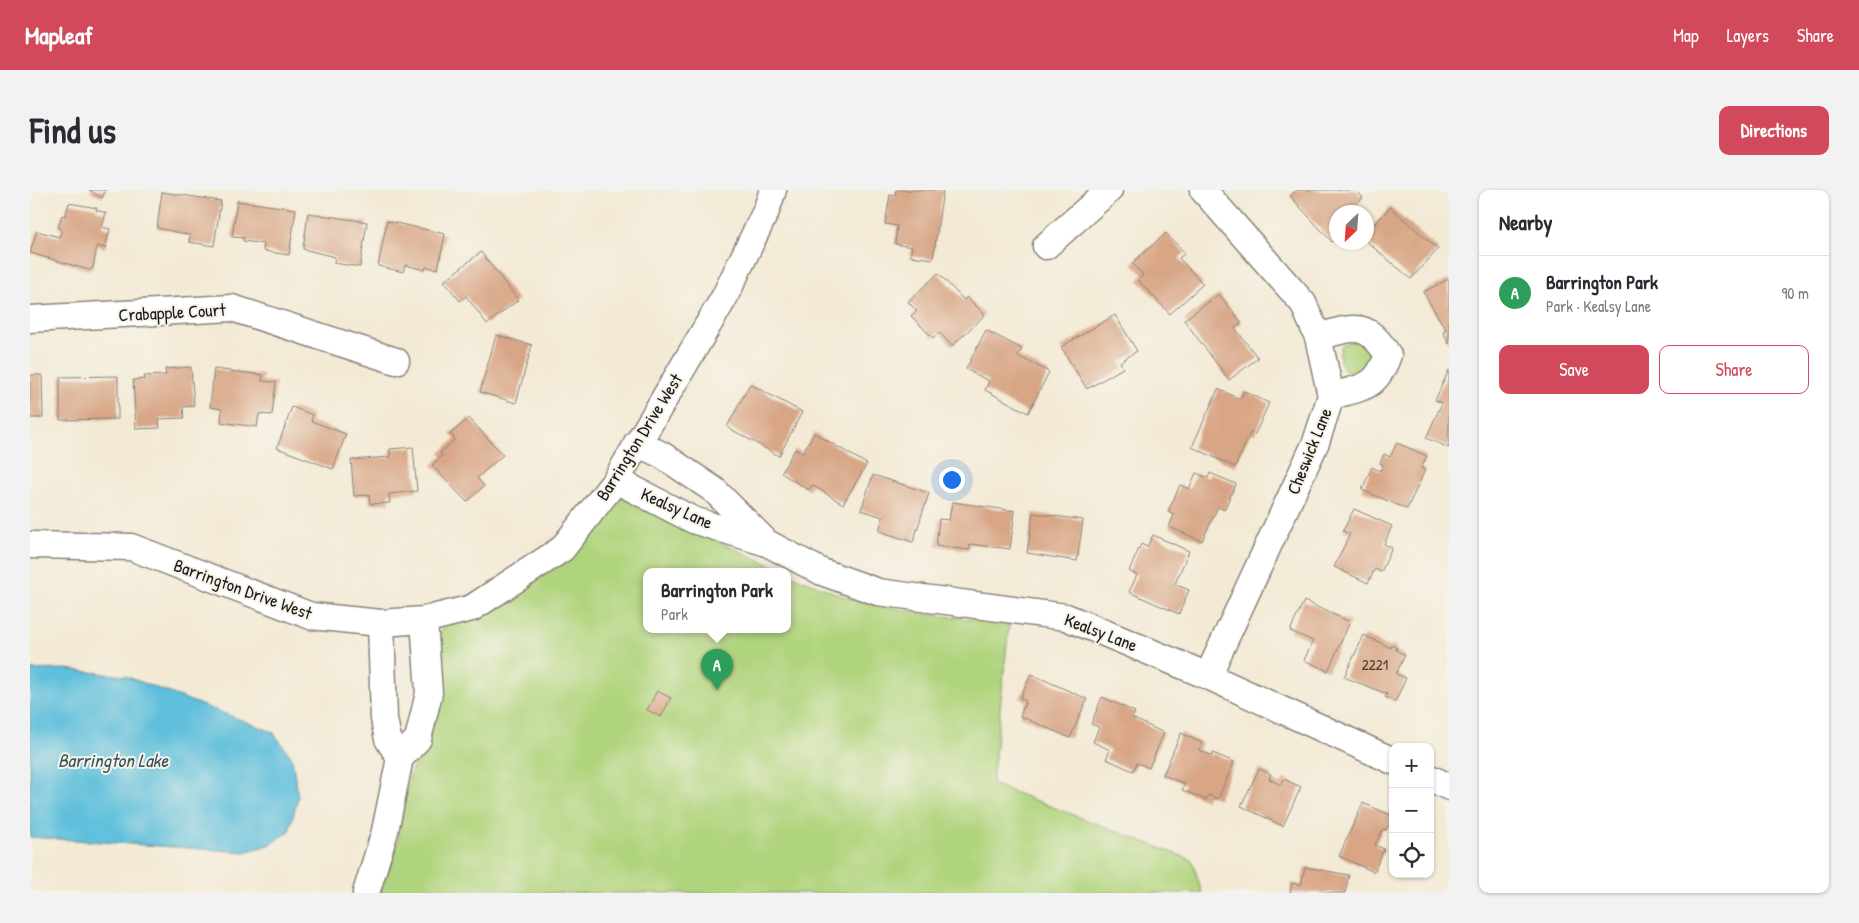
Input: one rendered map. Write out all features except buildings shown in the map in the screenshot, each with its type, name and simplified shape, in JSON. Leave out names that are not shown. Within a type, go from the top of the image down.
[{"type":"street","name":"Barrington Drive West","points":[[30,544],[131,547],[311,616],[381,623],[424,620],[472,608],[562,549],[616,480],[724,298],[766,211],[773,190]]},
{"type":"street","points":[[1046,246],[1108,190]]},
{"type":"street","name":"Cheswick Lane","points":[[1203,190],[1302,303],[1318,337],[1331,396],[1316,442],[1208,676]]},
{"type":"street","name":"Crabapple Court","points":[[30,319],[232,308],[396,361]]},
{"type":"street","points":[[1318,337],[1354,327],[1370,334],[1388,355],[1377,380],[1366,386],[1331,396]]},
{"type":"street","name":"Kealsy Lane","points":[[637,442],[662,455],[714,490],[767,543]]},
{"type":"street","name":"Kealsy Lane","points":[[616,480],[693,520],[767,543],[822,572],[878,592],[1066,616],[1208,676],[1389,759]]},
{"type":"street","points":[[366,893],[386,831],[400,758],[418,740],[428,693],[424,620]]},
{"type":"street","points":[[381,623],[384,718],[388,739],[400,758]]},
{"type":"street","points":[[1434,780],[1449,787]]},
{"type":"green space","points":[[1352,341],[1359,342],[1369,350],[1370,363],[1360,373],[1349,374],[1343,368],[1340,353],[1342,345]]},
{"type":"green space","points":[[635,495],[724,544],[777,568],[643,568],[643,633],[791,633],[791,575],[850,599],[920,613],[1009,624],[992,784],[1192,860],[1202,893],[380,893],[396,850],[410,774],[433,727],[433,652],[443,628],[608,500]]},
{"type":"water","name":"Barrington Lake","points":[[65,669],[125,676],[273,732],[292,758],[298,797],[289,832],[269,845],[245,852],[30,837],[30,670]]},
{"type":"place","name":"Barrington Park","points":[[717,690]]}]
